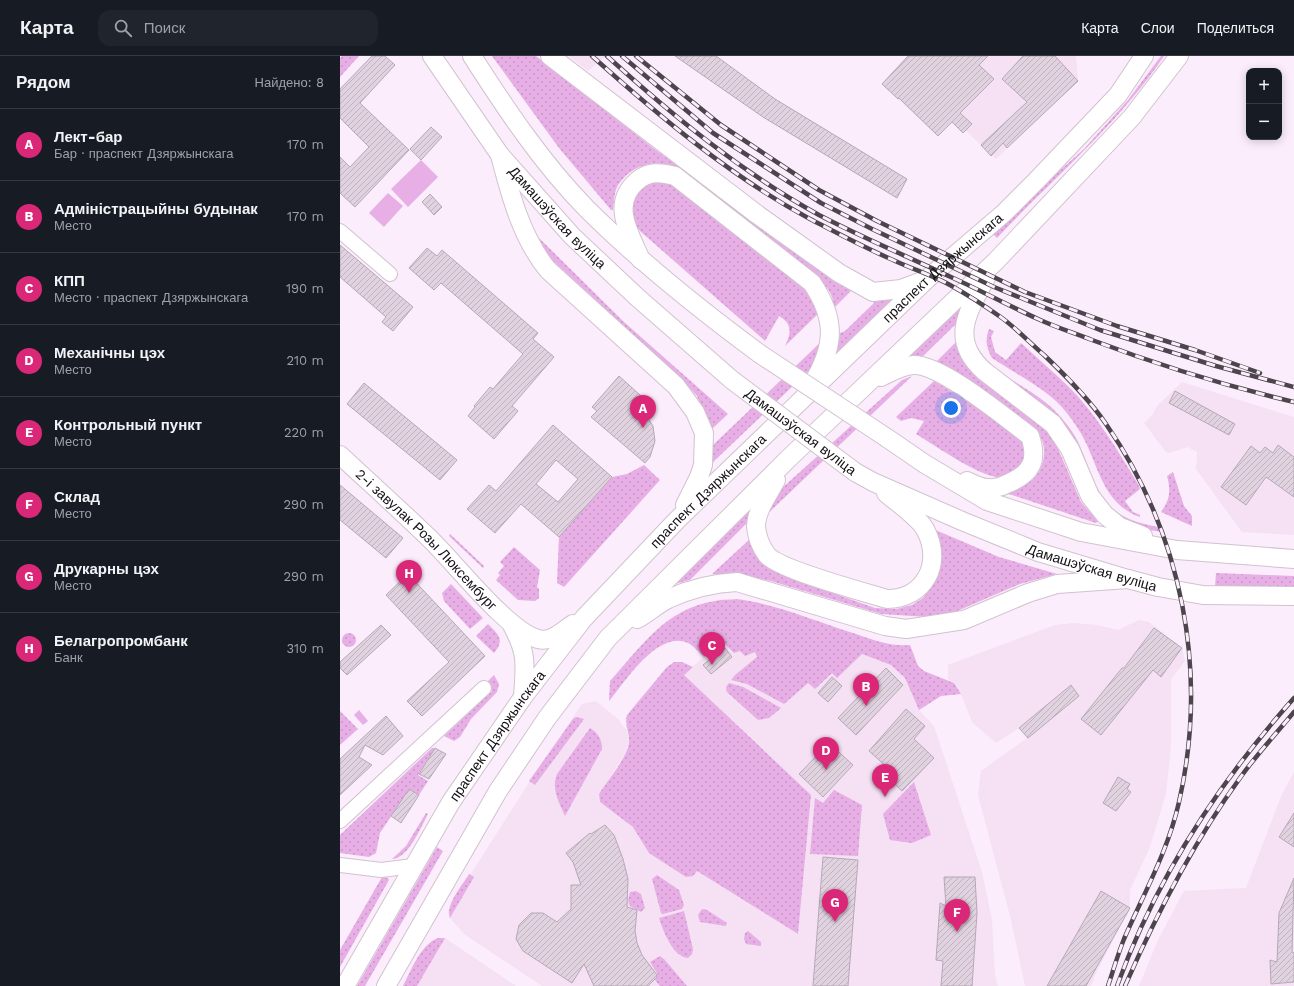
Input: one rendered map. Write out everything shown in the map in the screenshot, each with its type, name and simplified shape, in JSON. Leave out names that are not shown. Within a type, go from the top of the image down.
[{"type":"main road","name":"Дамашэўская вуліца","points":[[472,56],[510,115],[542,158],[586,207],[641,260],[668,284],[760,354],[925,464],[987,500],[1081,532],[1177,550],[1294,559]]},
{"type":"main road","points":[[550,56],[758,215],[839,273],[873,292],[901,289],[927,279]]},
{"type":"main road","name":"праспект Дзяржынскага","points":[[345,986],[451,802],[523,697],[584,618],[677,520],[927,279],[1004,213],[1036,181],[1118,95],[1144,56]]},
{"type":"main road","name":"праспект Дзяржынскага","points":[[386,986],[498,791],[547,718],[608,638],[788,459],[996,261],[1132,117],[1179,56]]},
{"type":"main road","name":"Дамашэўская вуліца","points":[[433,59],[500,155],[572,236],[638,298],[732,380],[855,472],[873,482],[1038,552],[1128,579],[1158,587],[1203,595],[1294,596]]},
{"type":"main road","points":[[500,155],[508,184],[538,258],[548,270],[676,386],[688,401],[700,422],[705,444],[704,465],[677,520]]},
{"type":"main road","points":[[641,260],[625,220],[623,208],[625,195],[641,177],[649,174],[663,173],[675,176],[812,283],[823,303],[830,329],[829,351],[804,399]]},
{"type":"main road","points":[[996,261],[965,319],[964,336],[974,360],[984,371],[1053,424],[1070,449],[1090,496],[1112,521],[1120,527],[1177,550]]},
{"type":"main road","points":[[862,390],[892,372],[913,365],[922,366],[942,374],[961,385],[1030,436],[1034,447],[1034,459],[1029,470],[1022,477],[1002,486],[988,488],[925,464]]},
{"type":"main road","name":"2-і завулак Розы Люксембург","points":[[340,455],[427,535],[512,625],[536,639],[545,640],[558,635],[584,618]]},
{"type":"main road","points":[[788,459],[762,503],[758,516],[756,526],[759,542],[768,555],[789,568],[881,597],[897,599],[913,593],[922,585],[929,575],[932,553],[926,530],[873,482]]},
{"type":"main road","points":[[608,638],[667,599],[699,587],[718,582],[737,582],[749,584],[863,620],[906,630],[964,620],[1057,584],[1128,579]]},
{"type":"main road","name":"2-і завулак Розы Люксембург","points":[[512,625],[522,645],[525,658],[523,697]]},
{"type":"street","points":[[340,230],[390,274]]},
{"type":"street","points":[[340,821],[428,738],[484,688]]},
{"type":"street","points":[[340,865],[381,870],[413,866]]},
{"type":"shaded area","points":[[342,56],[359,56],[340,77],[340,58]]},
{"type":"shaded area","points":[[492,56],[536,56],[652,147],[835,282],[851,291],[834,308],[830,292],[811,271],[671,166],[656,163],[649,164],[629,173],[618,185],[614,197],[613,210],[611,210],[559,148]]},
{"type":"shaded area","points":[[569,56],[606,56],[588,71]]},
{"type":"shaded area","points":[[908,56],[1076,56],[1078,81],[996,159],[966,131],[963,133],[957,127],[960,125],[955,119],[938,136],[882,84]]},
{"type":"shaded area","points":[[1161,56],[1164,56],[1126,106],[1084,150],[997,238],[991,232],[1084,149],[1128,100]]},
{"type":"shaded area","points":[[421,160],[438,177],[408,207],[391,189]]},
{"type":"shaded area","points":[[649,180],[673,184],[808,288],[820,312],[785,346],[790,330],[787,322],[779,316],[765,341],[640,231],[635,224],[629,199]]},
{"type":"shaded area","points":[[388,193],[403,206],[384,227],[369,213]]},
{"type":"shaded area","points":[[539,238],[624,322],[728,414],[713,428],[710,427],[697,396],[549,257]]},
{"type":"shaded area","points":[[898,297],[836,357],[840,333],[845,331],[873,304],[875,300]]},
{"type":"shaded area","points":[[958,308],[960,309],[957,323],[919,360],[901,363]]},
{"type":"shaded area","points":[[989,329],[994,331],[991,337],[995,352],[1006,360],[1021,343],[1059,377],[1090,411],[1123,459],[1138,484],[1140,489],[1125,501],[1133,512],[1140,515],[1140,517],[1128,512],[1119,505],[1112,496],[1100,476],[1082,435],[1059,404],[1032,383],[992,358],[987,344]]},
{"type":"shaded area","points":[[825,338],[819,361],[710,465],[712,446]]},
{"type":"shaded area","points":[[974,340],[980,352],[999,371],[1045,402],[1064,421],[1076,438],[1095,484],[1105,501],[1123,516],[1162,528],[1162,532],[1137,528],[1108,510],[1079,457],[977,359]]},
{"type":"shaded area","points":[[956,342],[960,356],[966,364],[1049,434],[1056,444],[1081,502],[1098,521],[1096,523],[1006,493],[1020,488],[1028,483],[1038,473],[1044,454],[1042,441],[1040,435],[1031,425],[935,363]]},
{"type":"shaded area","points":[[912,376],[760,521],[771,498],[902,380]]},
{"type":"shaded area","points":[[934,381],[970,402],[1028,444],[1023,467],[1004,478],[995,477],[984,473],[959,461],[916,434],[924,421],[911,418],[901,421],[896,417]]},
{"type":"shaded area","points":[[1182,382],[1294,417],[1294,535],[1242,532],[1196,469],[1197,452],[1188,447],[1169,453],[1166,452],[1144,423],[1153,414],[1157,406]]},
{"type":"shaded area","points":[[644,465],[660,480],[564,587],[557,583],[559,537],[612,477],[627,474]]},
{"type":"shaded area","points":[[1173,472],[1184,506],[1192,516],[1192,526],[1161,512],[1169,495],[1167,476]]},
{"type":"shaded area","points":[[750,508],[748,522],[690,580],[671,585]]},
{"type":"shaded area","points":[[933,529],[999,557],[1057,574],[1020,584],[955,612],[940,616],[928,617],[881,614],[771,581],[736,574],[712,574],[750,539],[771,569],[782,575],[875,608],[896,609],[912,605],[923,598],[938,574],[940,565]]},
{"type":"shaded area","points":[[450,534],[484,566],[483,568],[449,536]]},
{"type":"shaded area","points":[[514,547],[540,570],[537,587],[539,589],[539,598],[535,601],[518,600],[496,580],[500,575],[498,573],[504,566],[500,562]]},
{"type":"shaded area","points":[[1216,573],[1294,576],[1294,589],[1215,587]]},
{"type":"shaded area","points":[[451,584],[483,618],[470,629],[444,601],[442,593]]},
{"type":"shaded area","points":[[737,599],[752,601],[781,609],[881,642],[895,645],[910,645],[918,666],[924,671],[954,683],[961,694],[941,696],[919,710],[905,678],[891,665],[862,654],[837,678],[832,673],[815,689],[808,683],[784,704],[747,684],[731,680],[757,657],[755,652],[745,656],[740,651],[734,653],[722,641],[704,657],[690,644],[677,641],[665,643],[654,650],[633,671],[609,701],[610,681],[644,642],[668,621],[697,605],[718,600]]},
{"type":"shaded area","points":[[745,618],[771,621],[891,665],[905,678],[919,710],[934,726],[982,872],[992,920],[995,975],[998,986],[542,986],[464,934],[450,918],[448,912],[451,905],[530,781],[582,704],[596,701],[618,719],[627,731],[629,742],[625,754],[599,794],[600,802],[697,871],[798,934],[811,795],[684,675]]},
{"type":"shaded area","points":[[1139,620],[1149,622],[1182,648],[1185,661],[1171,679],[1171,746],[1166,794],[1150,847],[1130,890],[1130,908],[1096,973],[1091,986],[1025,986],[1011,920],[978,795],[981,771],[1027,738],[1019,728],[996,743],[972,722],[961,694],[954,683],[948,679],[948,665],[1055,625],[1073,623],[1097,625],[1118,630]]},
{"type":"shaded area","points":[[488,624],[498,635],[500,641],[494,653],[476,636]]},
{"type":"shaded area","points":[[349,633],[354,635],[356,640],[354,645],[349,647],[344,645],[342,640],[344,635]]},
{"type":"shaded area","points":[[674,662],[682,662],[693,667],[684,675],[811,795],[798,934],[697,871],[693,876],[686,877],[649,853],[633,827],[600,802],[599,794],[621,762],[629,743],[626,722],[627,715],[667,667]]},
{"type":"shaded area","points":[[494,675],[499,684],[497,692],[471,719],[460,737],[454,741],[444,736],[492,691],[488,687],[490,685],[487,682]]},
{"type":"shaded area","points":[[729,683],[743,687],[781,708],[769,718],[758,720],[727,692],[726,687]]},
{"type":"shaded area","points":[[359,710],[368,721],[363,725],[354,715]]},
{"type":"shaded area","points":[[340,711],[358,729],[340,745]]},
{"type":"shaded area","points":[[576,717],[584,719],[535,785],[529,781],[573,719]]},
{"type":"shaded area","points":[[590,728],[599,737],[602,749],[565,816],[556,795],[555,780],[557,774]]},
{"type":"shaded area","points":[[432,748],[435,748],[418,775],[428,781],[419,795],[409,789],[380,833],[376,853],[369,857],[340,853],[340,835]]},
{"type":"shaded area","points":[[1294,772],[1294,986],[1139,986],[1158,940],[1184,891],[1246,888],[1282,794]]},
{"type":"shaded area","points":[[914,782],[931,835],[912,843],[890,840],[883,814]]},
{"type":"shaded area","points":[[834,790],[862,805],[858,856],[810,854],[815,798],[823,803]]},
{"type":"shaded area","points":[[426,813],[428,814],[409,848],[398,858],[392,859],[406,846]]},
{"type":"shaded area","points":[[437,847],[443,851],[365,986],[357,986]]},
{"type":"shaded area","points":[[469,874],[474,877],[450,918],[449,913],[452,901]]},
{"type":"shaded area","points":[[657,875],[679,890],[684,905],[682,909],[663,914],[661,913],[652,879]]},
{"type":"shaded area","points":[[382,877],[388,878],[389,880],[340,967],[340,950]]},
{"type":"shaded area","points":[[636,891],[641,894],[645,908],[641,912],[630,906],[628,901],[630,892]]},
{"type":"shaded area","points":[[702,909],[707,910],[727,923],[726,926],[700,922],[698,915]]},
{"type":"shaded area","points":[[684,911],[693,949],[692,954],[688,958],[683,957],[673,948],[663,930],[659,918]]},
{"type":"shaded area","points":[[748,931],[761,942],[761,946],[746,944],[744,939],[745,933]]},
{"type":"shaded area","points":[[438,938],[445,938],[417,986],[403,986],[421,952],[432,941]]},
{"type":"shaded area","points":[[445,938],[516,986],[403,986],[424,949],[434,940]]},
{"type":"shaded area","points":[[660,956],[687,986],[660,986],[655,980],[658,975],[650,962]]},
{"type":"building","points":[[372,56],[385,56],[395,65],[360,103],[409,150],[355,207],[340,193],[340,157],[350,167],[369,147],[340,118],[340,89]]},
{"type":"building","points":[[675,56],[716,56],[775,99],[907,179],[897,198],[763,117]]},
{"type":"building","points":[[908,56],[988,56],[979,65],[994,79],[960,113],[972,124],[963,133],[952,122],[938,136],[899,98],[898,99],[882,84]]},
{"type":"building","points":[[1023,56],[1055,56],[1078,81],[1007,148],[1003,143],[991,156],[981,145],[1027,102],[1002,79]]},
{"type":"building","points":[[431,127],[442,137],[421,160],[410,149]]},
{"type":"building","points":[[430,194],[442,207],[434,215],[422,202]]},
{"type":"building","points":[[340,245],[413,307],[393,331],[382,322],[386,317],[340,277]]},
{"type":"building","points":[[427,248],[437,256],[442,250],[538,333],[533,339],[554,357],[512,406],[518,411],[494,439],[468,416],[475,407],[474,406],[490,387],[493,389],[523,354],[441,283],[434,290],[409,268]]},
{"type":"building","points":[[619,376],[650,404],[643,411],[653,426],[655,441],[650,457],[645,463],[591,417],[597,411],[592,407]]},
{"type":"building","points":[[364,383],[457,460],[440,480],[347,404]]},
{"type":"building","points":[[1175,391],[1235,424],[1229,435],[1169,403]]},
{"type":"building","points":[[553,425],[612,477],[559,537],[521,504],[495,533],[467,509],[489,485],[496,491]],"holes":[[[556,460],[578,479],[558,502],[536,484]]]},
{"type":"building","points":[[1278,445],[1294,457],[1294,497],[1266,477],[1246,505],[1221,487],[1251,446],[1260,453],[1265,447],[1273,453]]},
{"type":"building","points":[[340,485],[403,538],[386,558],[340,520]]},
{"type":"building","points":[[408,574],[485,656],[422,716],[407,701],[449,662],[386,595]]},
{"type":"building","points":[[381,625],[391,635],[347,675],[340,668],[340,662]]},
{"type":"building","points":[[1154,628],[1182,648],[1161,677],[1153,670],[1101,735],[1081,719],[1122,668],[1124,668]]},
{"type":"building","points":[[725,648],[732,657],[711,674],[703,665]]},
{"type":"building","points":[[886,668],[903,685],[856,735],[838,718]]},
{"type":"building","points":[[832,677],[842,686],[828,702],[818,693]]},
{"type":"building","points":[[1071,685],[1079,696],[1028,738],[1019,728]]},
{"type":"building","points":[[906,709],[925,726],[914,739],[934,758],[902,791],[883,773],[888,768],[869,751]]},
{"type":"building","points":[[386,716],[403,736],[383,755],[365,745],[359,757],[372,765],[340,795],[340,759]]},
{"type":"building","points":[[829,743],[853,765],[823,797],[799,774]]},
{"type":"building","points":[[435,748],[446,754],[429,779],[419,774]]},
{"type":"building","points":[[1118,777],[1130,784],[1127,789],[1131,792],[1116,811],[1103,803]]},
{"type":"building","points":[[409,789],[419,795],[401,823],[391,816]]},
{"type":"building","points":[[1294,813],[1294,847],[1279,837]]},
{"type":"building","points":[[605,825],[614,835],[623,859],[628,879],[627,907],[637,910],[635,931],[637,943],[642,955],[657,975],[657,977],[648,986],[594,986],[584,964],[572,983],[523,951],[516,939],[519,925],[531,913],[543,913],[557,922],[571,909],[571,885],[581,885],[573,862],[566,853],[590,833],[591,834]]},
{"type":"building","points":[[823,857],[858,860],[848,986],[813,986]]},
{"type":"building","points":[[944,877],[975,877],[977,913],[972,986],[941,986],[943,961],[936,960],[940,903],[946,906]]},
{"type":"building","points":[[1294,878],[1292,952],[1294,953],[1294,982],[1271,984],[1270,960],[1277,962],[1279,913]]},
{"type":"building","points":[[1101,891],[1130,908],[1086,986],[1047,986]]},
{"type":"railway","points":[[592,56],[643,101],[696,144],[780,202],[841,235],[950,285],[1002,318],[1044,355],[1085,397],[1106,424],[1132,466],[1154,511],[1170,557],[1182,605],[1189,654],[1191,703],[1188,753],[1179,802],[1169,838],[1124,939],[1108,986]]},
{"type":"railway","points":[[607,56],[708,142],[762,180],[819,215],[1044,322],[1142,358],[1243,389],[1294,402]]},
{"type":"railway","points":[[622,56],[713,133],[821,203],[872,229],[994,287],[1100,330],[1216,366],[1294,387]]},
{"type":"railway","points":[[636,56],[721,125],[819,190],[877,221],[1025,292],[1117,326],[1195,350],[1260,373]]},
{"type":"railway","points":[[1117,986],[1150,908],[1170,870],[1192,834],[1215,798],[1240,764],[1266,730],[1294,698]]},
{"type":"railway","points":[[1125,986],[1163,905],[1191,853],[1246,769],[1294,712]]},
{"type":"place","name":"Лект-бар","points":[[643,428]]},
{"type":"place","name":"Белагропромбанк","points":[[409,593]]},
{"type":"place","name":"КПП","points":[[712,665]]},
{"type":"place","name":"Адміністрацыйны будынак","points":[[866,706]]},
{"type":"place","name":"Механічны цэх","points":[[826,770]]},
{"type":"place","name":"Контрольный пункт","points":[[885,797]]},
{"type":"place","name":"Друкарны цэх","points":[[835,922]]},
{"type":"place","name":"Склад","points":[[957,932]]}]
